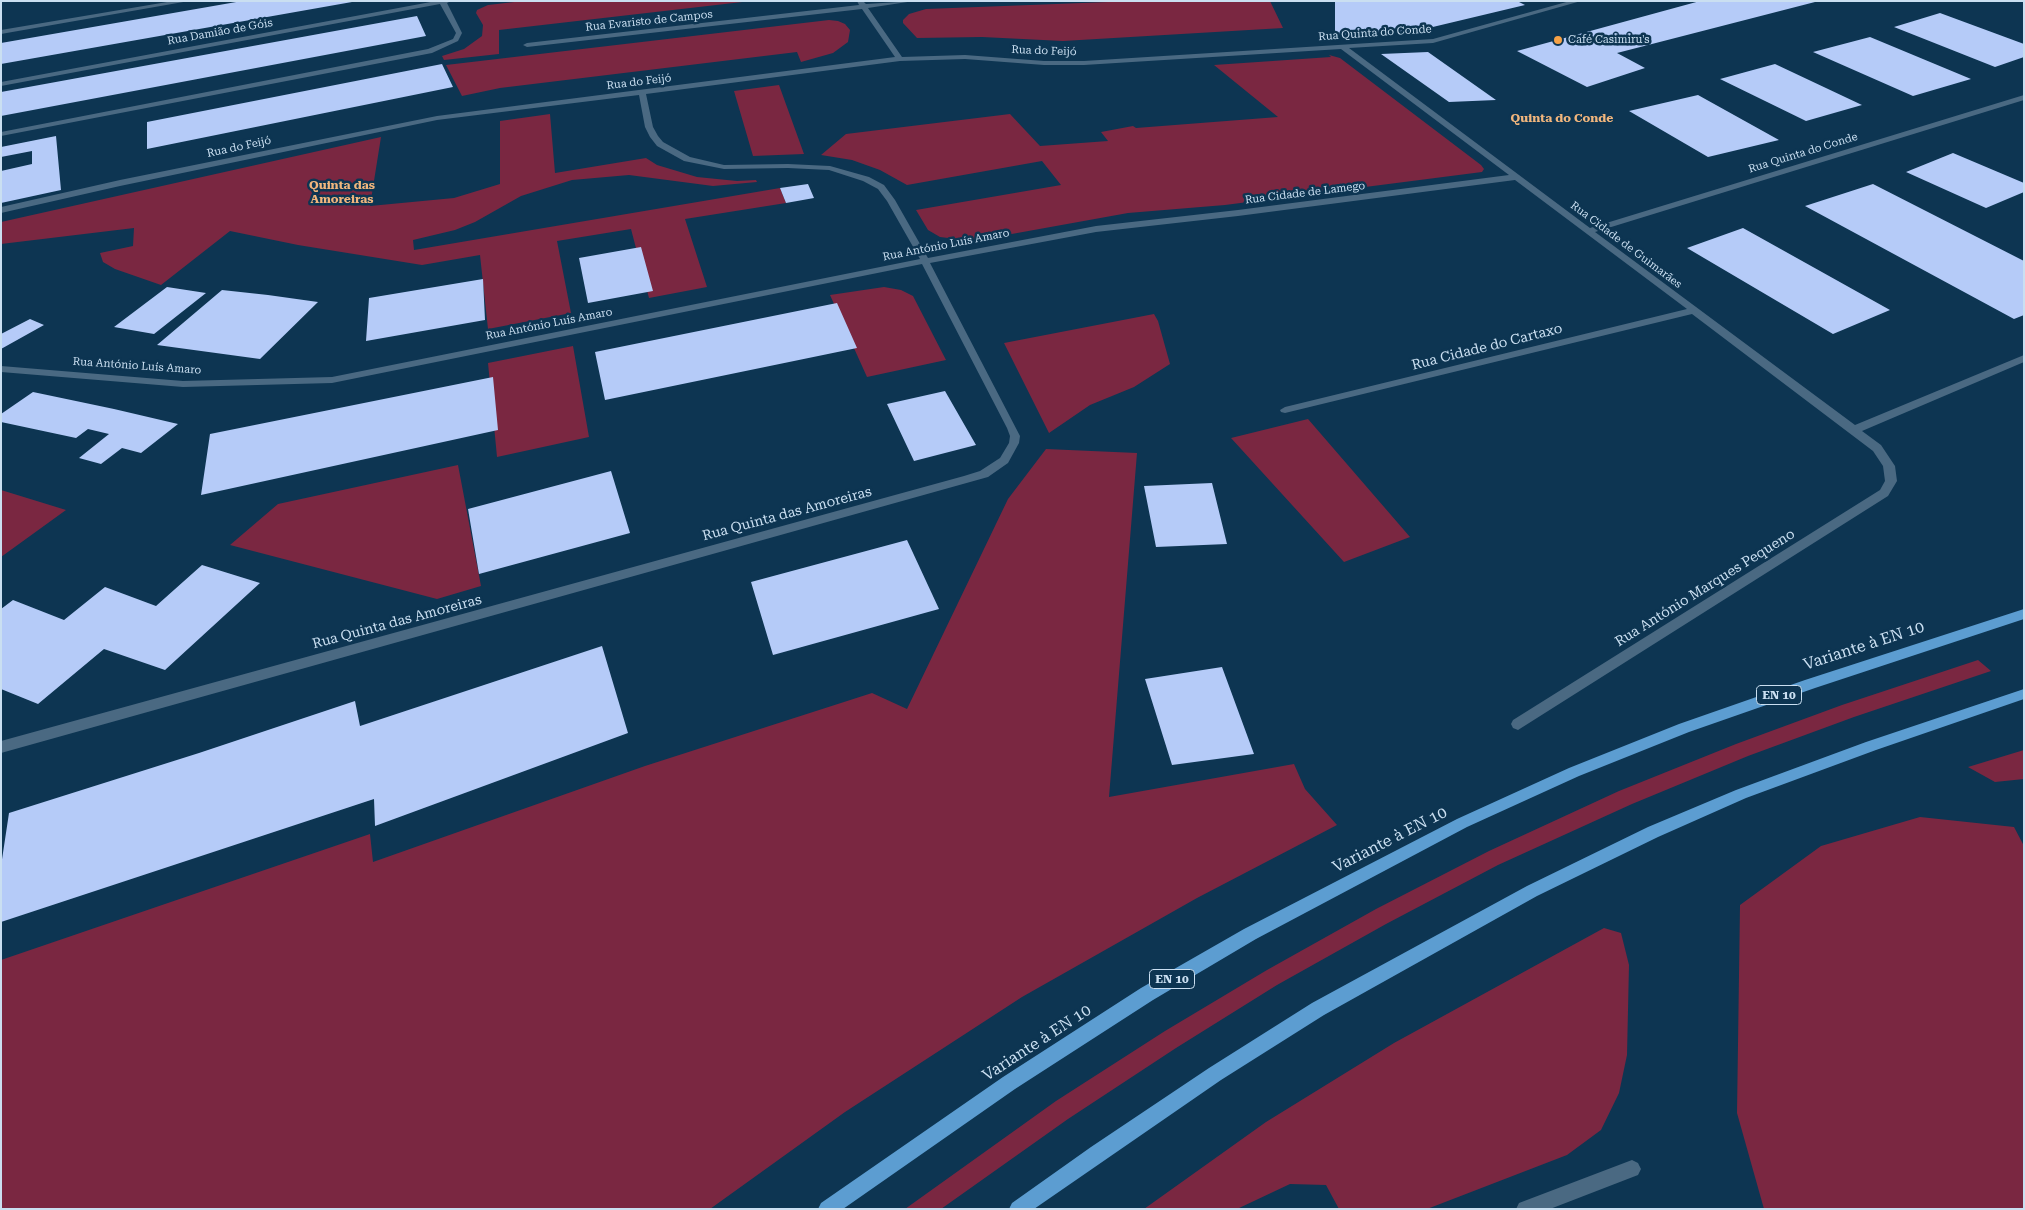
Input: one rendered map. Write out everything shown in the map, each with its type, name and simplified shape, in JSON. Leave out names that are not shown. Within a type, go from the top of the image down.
[{"type":"main road","name":"Variante à EN 10","points":[[827,1209],[1009,1083],[1147,994],[1250,934],[1462,823],[1574,772],[1684,728],[1810,684],[2024,614]]},
{"type":"main road","points":[[1018,1209],[1097,1153],[1215,1074],[1318,1009],[1532,891],[1653,832],[1742,794],[1871,746],[2024,694]]},
{"type":"street","points":[[1,32],[186,1]]},
{"type":"street","name":"Rua Evaristo de Campos","points":[[527,45],[862,4],[911,1]]},
{"type":"street","points":[[1541,1],[1554,7]]},
{"type":"street","name":"Rua Quinta do Conde","points":[[1289,51],[1433,41],[1578,1]]},
{"type":"street","points":[[1,134],[429,52],[456,40],[459,33],[444,2]]},
{"type":"street","name":"Rua Damião de Góis","points":[[1,84],[444,2]]},
{"type":"street","points":[[862,4],[900,59]]},
{"type":"street","name":"Rua Cidade de Guimarães","points":[[1343,47],[1854,430],[1877,448],[1889,466]]},
{"type":"street","name":"Rua do Feijó","points":[[1,210],[120,183],[437,118],[900,59],[965,57],[1084,64],[1289,51]]},
{"type":"street","name":"Rua Quinta das Amoreiras","points":[[1,747],[984,474],[1004,460],[1014,443],[1015,436],[925,261],[891,200],[880,187],[866,179],[830,168],[788,166],[724,167],[687,159],[660,144],[654,137],[642,93]]},
{"type":"street","name":"Rua Quinta do Conde","points":[[1589,231],[2024,97]]},
{"type":"street","name":"Rua Cidade de Lamego","points":[[1096,229],[1238,213],[1516,177]]},
{"type":"street","name":"Rua António Luís Amaro","points":[[1,369],[183,384],[332,380],[925,261],[1096,229]]},
{"type":"street","name":"Rua Cidade do Cartaxo","points":[[1285,410],[1695,310]]},
{"type":"street","points":[[1854,430],[2024,358]]},
{"type":"street","name":"Rua António Marques Pequeno","points":[[1518,724],[1884,493],[1891,481],[1889,466]]},
{"type":"street","points":[[1525,1209],[1632,1169]]},
{"type":"shaded area","points":[[523,1],[751,1],[499,30],[499,54],[444,60],[442,56],[464,49],[482,36],[483,25],[476,13],[477,10],[488,5]]},
{"type":"shaded area","points":[[1134,1],[1270,1],[1283,28],[1063,41],[982,37],[917,38],[903,23],[903,20],[909,14],[926,9]]},
{"type":"shaded area","points":[[829,20],[845,24],[850,30],[848,42],[833,53],[801,62],[797,52],[500,88],[462,96],[446,65]]},
{"type":"shaded area","points":[[1329,55],[1340,58],[1481,165],[1484,169],[1482,172],[1225,205],[1128,213],[973,241],[940,237],[928,230],[916,210],[1061,185],[1042,161],[907,185],[880,170],[852,160],[821,155],[846,134],[1010,114],[1040,146],[1108,141],[1101,132],[1133,126],[1136,128],[1278,117],[1214,65],[1331,57]]},
{"type":"shaded area","points":[[779,85],[804,154],[753,156],[734,91]]},
{"type":"shaded area","points":[[550,114],[555,173],[646,158],[657,165],[697,177],[737,181],[756,180],[757,182],[713,186],[629,175],[572,180],[521,196],[475,222],[455,230],[413,240],[414,250],[780,188],[786,203],[685,219],[707,287],[649,298],[631,229],[557,241],[571,313],[488,329],[480,255],[422,265],[298,245],[230,231],[161,285],[115,269],[103,262],[100,253],[133,246],[134,228],[1,244],[1,222],[381,137],[370,206],[454,198],[500,184],[500,121]]},
{"type":"shaded area","points":[[884,287],[901,290],[913,296],[946,360],[867,377],[830,295]]},
{"type":"shaded area","points":[[1154,314],[1158,321],[1170,364],[1134,387],[1090,405],[1049,433],[1004,343]]},
{"type":"shaded area","points":[[573,346],[589,437],[497,457],[488,363]]},
{"type":"shaded area","points":[[1308,419],[1410,537],[1344,562],[1231,438]]},
{"type":"shaded area","points":[[1046,449],[1137,453],[1109,797],[1294,764],[1305,789],[1337,825],[1197,898],[1022,997],[845,1112],[710,1209],[1,1209],[1,960],[370,834],[373,862],[645,766],[872,693],[907,709],[1008,499]]},
{"type":"shaded area","points":[[458,465],[481,586],[437,599],[230,545],[278,504]]},
{"type":"shaded area","points":[[1,490],[66,510],[1,557]]},
{"type":"shaded area","points":[[1978,660],[1991,671],[1854,717],[1748,756],[1632,804],[1498,865],[1386,924],[1277,985],[1068,1119],[941,1209],[905,1209],[1056,1101],[1165,1031],[1267,970],[1376,909],[1489,851],[1619,791],[1736,744],[1842,705]]},
{"type":"shaded area","points":[[2024,750],[2024,779],[1995,782],[1968,767]]},
{"type":"shaded area","points":[[1920,817],[2014,827],[2024,846],[2024,1209],[1764,1209],[1737,1113],[1740,905],[1821,846]]},
{"type":"shaded area","points":[[1604,928],[1621,933],[1629,965],[1627,1055],[1619,1093],[1601,1130],[1567,1155],[1427,1209],[1339,1209],[1326,1185],[1290,1184],[1237,1209],[1144,1209],[1266,1122],[1394,1043]]},
{"type":"building","points":[[242,1],[352,2],[1,64],[1,43]]},
{"type":"building","points":[[1335,1],[1517,1],[1525,5],[1416,31],[1335,35]]},
{"type":"building","points":[[1700,1],[1815,2],[1617,53],[1645,68],[1587,87],[1517,51]]},
{"type":"building","points":[[1940,13],[2024,44],[2024,57],[1995,67],[1894,27]]},
{"type":"building","points":[[417,16],[426,36],[1,116],[1,92]]},
{"type":"building","points":[[1870,37],[1971,79],[1913,96],[1813,52]]},
{"type":"building","points":[[1428,52],[1496,100],[1449,102],[1381,54]]},
{"type":"building","points":[[442,64],[453,87],[147,149],[147,122]]},
{"type":"building","points":[[1775,64],[1862,105],[1806,121],[1720,79]]},
{"type":"building","points":[[1698,95],[1779,140],[1708,157],[1629,111]]},
{"type":"building","points":[[56,136],[61,190],[1,203],[1,171],[32,164],[32,151],[1,157],[1,147]]},
{"type":"building","points":[[1953,153],[2024,183],[2024,192],[1986,208],[1906,172]]},
{"type":"building","points":[[808,184],[814,198],[786,203],[780,188]]},
{"type":"building","points":[[1873,184],[2024,261],[2024,315],[2014,319],[1805,206]]},
{"type":"building","points":[[1743,228],[1890,310],[1833,334],[1687,248]]},
{"type":"building","points":[[641,247],[653,291],[588,303],[579,258]]},
{"type":"building","points":[[483,279],[485,320],[366,341],[369,298]]},
{"type":"building","points":[[167,287],[206,293],[154,334],[114,327]]},
{"type":"building","points":[[222,290],[318,302],[260,359],[157,345]]},
{"type":"building","points":[[837,303],[857,348],[605,400],[595,352]]},
{"type":"building","points":[[30,319],[44,325],[1,349],[1,334]]},
{"type":"building","points":[[493,377],[498,430],[201,495],[210,434]]},
{"type":"building","points":[[945,391],[976,445],[914,461],[887,404]]},
{"type":"building","points":[[33,392],[178,424],[141,453],[122,448],[101,464],[79,458],[109,434],[88,429],[76,438],[1,422],[1,414]]},
{"type":"building","points":[[611,471],[630,533],[479,574],[468,509]]},
{"type":"building","points":[[1212,483],[1227,544],[1156,547],[1144,486]]},
{"type":"building","points":[[907,540],[939,609],[773,655],[751,582]]},
{"type":"building","points":[[202,565],[260,583],[165,670],[104,649],[38,704],[1,689],[1,609],[13,600],[64,620],[105,587],[156,606]]},
{"type":"building","points":[[602,646],[628,733],[375,826],[374,799],[1,922],[1,866],[9,813],[355,701],[360,726]]},
{"type":"building","points":[[1222,667],[1254,754],[1172,765],[1145,679]]},
{"type":"place","name":"Café Casimiru's","points":[[1558,40]]},
{"type":"district","name":"Quinta do Conde","points":[[1562,118]]},
{"type":"district","name":"Quinta das Amoreiras","points":[[342,192]]}]
